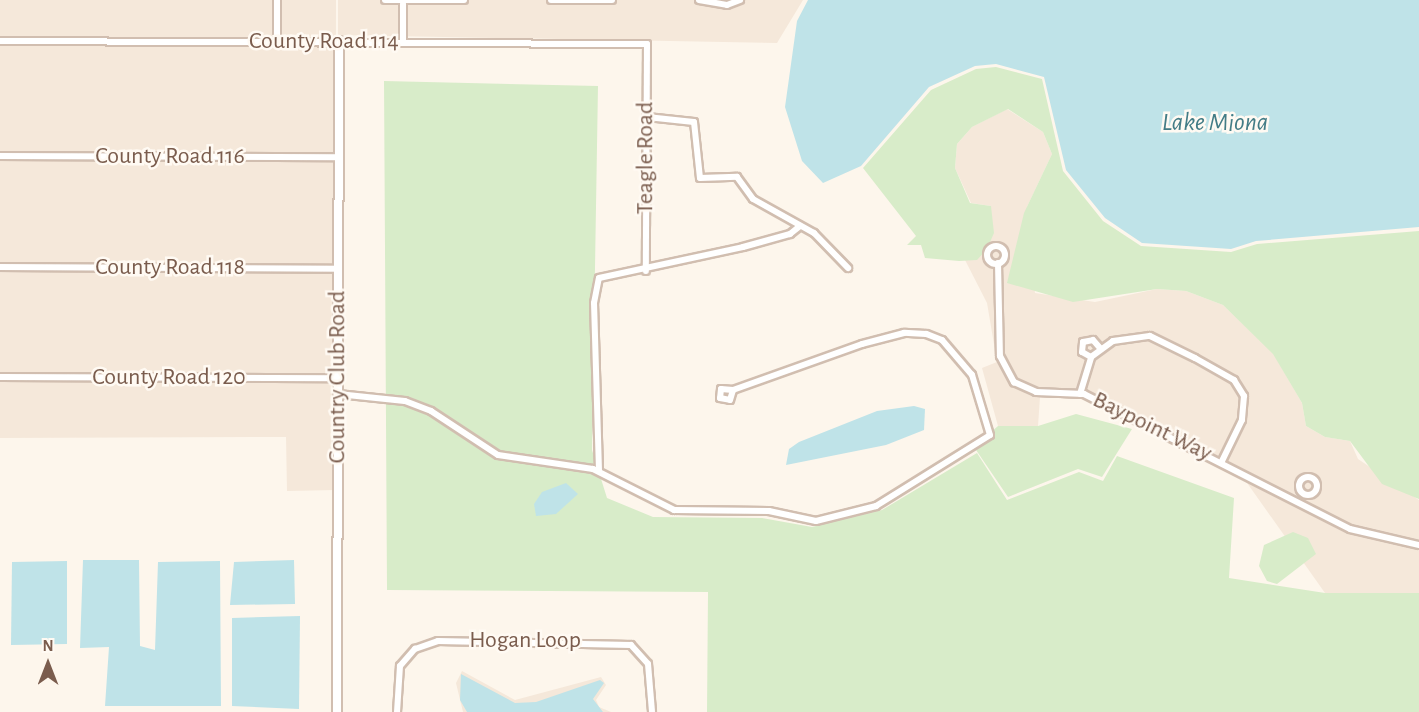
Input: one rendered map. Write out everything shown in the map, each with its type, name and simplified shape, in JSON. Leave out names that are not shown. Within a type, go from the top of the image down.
[{"type":"street","points":[[277,0],[277,42]]},
{"type":"street","points":[[386,0],[403,4],[464,0]]},
{"type":"street","points":[[551,0],[612,0]]},
{"type":"street","points":[[699,0],[728,4],[740,0]]},
{"type":"street","points":[[403,4],[403,42]]},
{"type":"street","name":"County Road 114","points":[[0,41],[647,44]]},
{"type":"street","name":"Country Club Road","points":[[337,712],[339,41]]},
{"type":"street","name":"Teagle Road","points":[[646,271],[647,44]]},
{"type":"street","points":[[647,117],[694,122],[700,178],[731,174],[758,202],[800,226],[848,268]]},
{"type":"street","name":"County Road 116","points":[[0,156],[340,157]]},
{"type":"street","points":[[599,471],[595,287],[607,272],[646,271],[790,234],[800,226]]},
{"type":"street","name":"Baypoint Way","points":[[998,263],[998,328],[1006,372],[1030,391],[1080,394],[1222,461],[1350,530],[1419,545]]},
{"type":"street","name":"County Road 118","points":[[0,267],[339,269]]},
{"type":"street","points":[[338,394],[405,401],[498,455],[599,471],[674,510],[769,511],[816,521],[876,506],[990,435],[972,375],[942,340],[926,334],[904,333],[862,344],[733,390]]},
{"type":"street","points":[[1080,394],[1091,357],[1100,348],[1131,336],[1150,336],[1234,380],[1245,407],[1222,461]]},
{"type":"street","points":[[1091,357],[1082,352],[1083,342],[1094,340],[1100,348]]},
{"type":"street","name":"County Road 120","points":[[0,377],[338,378]]},
{"type":"street","points":[[1299,501],[1303,494]]},
{"type":"street","name":"Hogan Loop","points":[[397,712],[400,666],[415,649],[438,641],[631,645],[648,664],[652,712]]},
{"type":"shaded area","points":[[0,0],[336,0],[335,490],[287,491],[286,437],[0,438]]},
{"type":"shaded area","points":[[338,0],[803,0],[777,43],[338,35]]},
{"type":"shaded area","points":[[1007,109],[1043,132],[1052,154],[1027,207],[1035,293],[1095,302],[1157,289],[1186,291],[1223,305],[1273,353],[1302,403],[1306,426],[1325,437],[1350,441],[1358,459],[1419,500],[1419,593],[1325,593],[1240,473],[1082,398],[1040,397],[1038,426],[998,426],[982,368],[997,362],[987,303],[965,260],[991,206],[971,203],[955,168],[957,144],[972,127]]},
{"type":"shaded area","points":[[462,671],[515,700],[601,677],[606,685],[596,700],[599,707],[611,712],[463,712],[456,683]]},
{"type":"green space","points":[[996,67],[1042,79],[1063,171],[1103,221],[1141,246],[1231,252],[1257,244],[1419,231],[1419,499],[1382,484],[1350,441],[1325,437],[1306,426],[1302,403],[1273,354],[1223,305],[1186,291],[1157,289],[1073,302],[1007,283],[1024,213],[1052,154],[1043,132],[1008,109],[972,127],[957,144],[955,168],[970,203],[991,206],[994,233],[987,249],[977,260],[959,261],[925,258],[921,245],[907,245],[916,236],[863,168],[931,90],[976,69]]},
{"type":"green space","points":[[384,81],[598,86],[592,450],[607,498],[653,517],[762,518],[812,527],[882,510],[977,453],[1007,500],[1079,472],[1103,481],[1117,456],[1234,498],[1229,578],[1325,593],[1419,593],[1419,712],[707,712],[708,592],[387,590]]},
{"type":"green space","points":[[1076,414],[1132,429],[1102,477],[1078,469],[1008,497],[974,447],[998,426],[1038,426]]},
{"type":"green space","points":[[1293,532],[1308,538],[1316,554],[1277,584],[1267,581],[1259,566],[1264,545]]},
{"type":"water","name":"Lake Miona","points":[[808,0],[1419,0],[1419,227],[1256,241],[1231,249],[1142,243],[1105,218],[1066,170],[1044,77],[996,64],[975,66],[929,87],[861,166],[823,183],[802,161],[785,107],[797,21]]},
{"type":"water","points":[[914,406],[925,409],[924,430],[886,445],[786,465],[789,449],[799,442],[877,411]]},
{"type":"water","points":[[566,483],[578,494],[556,514],[536,516],[534,504],[542,492]]},
{"type":"water","points":[[83,560],[139,560],[140,646],[155,650],[158,562],[220,561],[221,706],[105,706],[109,647],[80,648]]},
{"type":"water","points":[[294,560],[295,604],[230,605],[234,562]]},
{"type":"water","points":[[67,561],[67,644],[11,645],[12,562]]},
{"type":"water","points":[[300,616],[299,709],[232,706],[232,618]]},
{"type":"water","points":[[461,674],[515,703],[536,702],[600,680],[604,683],[593,699],[603,712],[467,712],[460,700]]}]
